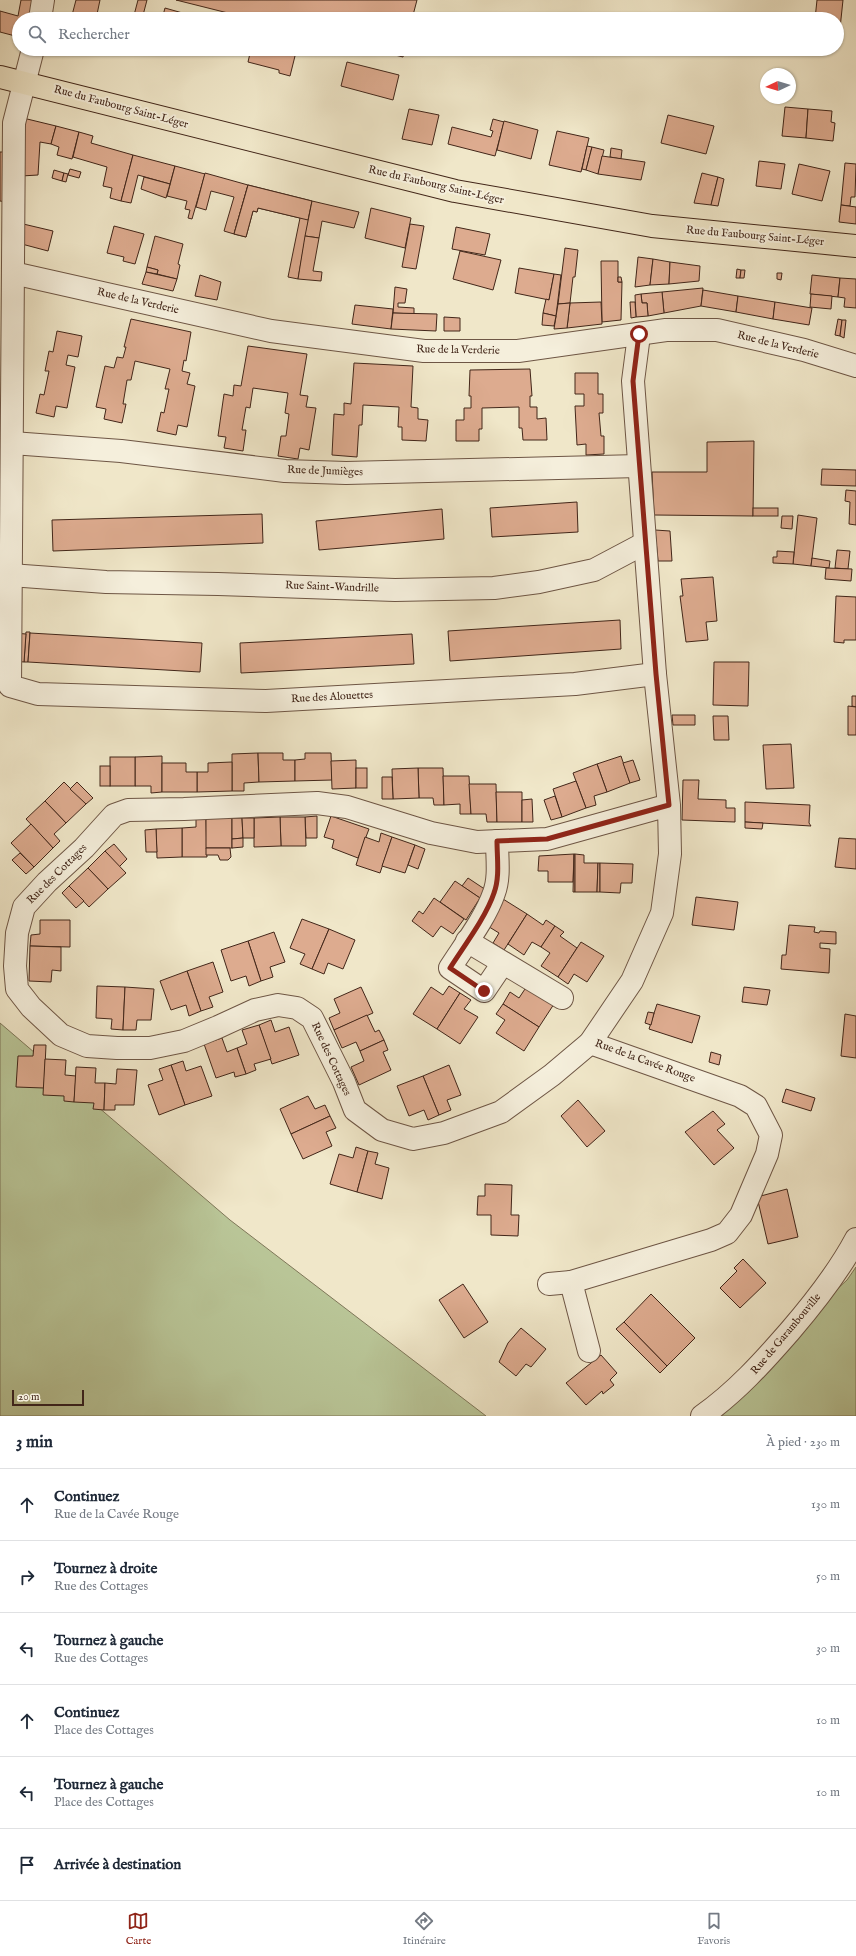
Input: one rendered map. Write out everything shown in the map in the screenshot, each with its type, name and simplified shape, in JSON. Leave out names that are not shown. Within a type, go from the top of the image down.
[{"type":"main road","name":"Rue du Faubourg Saint-Léger","points":[[0,77],[455,192],[652,226],[856,246]]},
{"type":"street","points":[[41,12],[43,0]]},
{"type":"street","points":[[10,575],[12,443],[6,294],[13,273],[14,123],[23,82],[31,56]]},
{"type":"street","name":"Rue de la Verderie","points":[[13,273],[271,331],[424,351],[518,351],[666,330],[717,330],[804,350],[856,366]]},
{"type":"street","name":"Rue de la Cavée Rouge","points":[[589,1351],[560,1283],[711,1240],[727,1233],[741,1215],[767,1154],[771,1135],[756,1106],[740,1096],[590,1043],[632,981],[662,913],[670,854],[669,805],[656,674],[633,381],[639,334]]},
{"type":"street","name":"Rue de Jumièges","points":[[12,443],[121,451],[285,470],[346,473],[639,466]]},
{"type":"street","name":"Rue Saint-Wandrille","points":[[10,575],[106,582],[225,584],[395,590],[494,588],[538,582],[594,570],[646,542]]},
{"type":"street","name":"Rue des Alouettes","points":[[10,575],[10,686],[38,694],[266,701],[574,684],[656,674]]},
{"type":"street","name":"Rue des Cottages","points":[[590,1043],[552,1075],[501,1112],[444,1133],[413,1138],[382,1130],[355,1110],[344,1082],[312,1018],[297,1008],[278,1005],[254,1010],[184,1041],[150,1048],[87,1046],[61,1035],[31,1007],[17,989],[15,966],[16,933],[24,907],[47,882],[84,848],[114,815],[128,810],[317,803],[347,807],[432,833],[477,842],[547,839],[669,805]]},
{"type":"street","points":[[497,841],[498,873],[494,892],[450,968],[484,991],[503,963]]},
{"type":"street","points":[[467,941],[562,998]]},
{"type":"street","name":"Rue de Garambouville","points":[[702,1416],[747,1380],[775,1348],[815,1301],[856,1240]]},
{"type":"green space","points":[[0,1023],[230,1220],[486,1416],[0,1416]]},
{"type":"green space","points":[[856,1267],[856,1416],[700,1416],[847,1280]]},
{"type":"building","points":[[21,0],[37,0],[35,12],[19,12]]},
{"type":"building","points":[[76,0],[100,0],[97,12],[73,12]]},
{"type":"building","points":[[138,0],[147,0],[144,12],[135,12]]},
{"type":"building","points":[[176,0],[417,0],[414,12],[224,12]]},
{"type":"building","points":[[817,0],[843,0],[842,12],[816,12]]},
{"type":"building","points":[[165,8],[179,12],[164,12]]},
{"type":"building","points":[[0,11],[12,14],[12,35],[0,32]]},
{"type":"building","points":[[249,56],[295,56],[290,76],[279,73],[279,70],[248,62]]},
{"type":"building","points":[[347,62],[399,75],[393,100],[341,86]]},
{"type":"building","points":[[785,107],[808,109],[806,138],[782,136]]},
{"type":"building","points":[[409,109],[439,115],[432,145],[402,139]]},
{"type":"building","points":[[808,109],[832,111],[831,122],[835,123],[833,141],[806,138]]},
{"type":"building","points":[[668,115],[714,126],[706,154],[661,143]]},
{"type":"building","points":[[23,118],[56,126],[51,144],[40,142],[38,175],[21,176]]},
{"type":"building","points":[[493,119],[504,122],[495,156],[448,144],[452,127],[491,137],[493,131],[490,130]]},
{"type":"building","points":[[504,121],[538,130],[531,159],[497,150]]},
{"type":"building","points":[[56,126],[79,132],[72,159],[57,155],[59,147],[51,144]]},
{"type":"building","points":[[557,131],[589,138],[581,172],[549,165]]},
{"type":"building","points":[[79,132],[93,136],[91,143],[133,155],[121,201],[110,198],[112,188],[103,186],[107,167],[73,157]]},
{"type":"building","points":[[587,146],[592,147],[586,170],[582,169]]},
{"type":"building","points":[[592,147],[604,150],[598,174],[586,170]]},
{"type":"building","points":[[611,148],[622,150],[621,159],[610,157]]},
{"type":"building","points":[[0,152],[7,152],[6,202],[0,201]]},
{"type":"building","points":[[133,155],[175,166],[170,184],[138,175],[131,203],[121,201]]},
{"type":"building","points":[[602,156],[645,162],[641,180],[598,174]]},
{"type":"building","points":[[759,161],[785,164],[781,189],[756,186]]},
{"type":"building","points":[[845,163],[856,164],[855,197],[851,197],[850,206],[841,205]]},
{"type":"building","points":[[799,164],[830,171],[822,201],[792,194]]},
{"type":"building","points":[[175,166],[205,174],[192,219],[188,218],[190,210],[185,209],[187,201],[167,196]]},
{"type":"building","points":[[70,169],[81,172],[79,178],[68,175]]},
{"type":"building","points":[[54,170],[64,173],[62,181],[52,178]]},
{"type":"building","points":[[64,173],[68,174],[66,182],[62,181]]},
{"type":"building","points":[[205,173],[248,185],[234,234],[224,231],[234,197],[211,191],[206,210],[196,207]]},
{"type":"building","points":[[702,173],[718,177],[711,205],[694,203]]},
{"type":"building","points":[[144,177],[170,184],[166,198],[141,189]]},
{"type":"building","points":[[718,177],[724,179],[718,206],[711,205]]},
{"type":"building","points":[[248,185],[312,201],[298,279],[288,277],[300,218],[258,208],[257,212],[253,211],[246,237],[234,234]]},
{"type":"building","points":[[248,185],[312,201],[308,220],[258,208],[257,212],[253,211],[246,237],[234,234]]},
{"type":"building","points":[[312,201],[359,212],[354,228],[322,221],[319,238],[305,236]]},
{"type":"building","points":[[841,205],[856,207],[856,224],[839,222]]},
{"type":"building","points":[[371,208],[411,218],[405,248],[365,238]]},
{"type":"building","points":[[19,223],[53,231],[48,251],[18,243]]},
{"type":"building","points":[[410,224],[424,226],[416,269],[402,267]]},
{"type":"building","points":[[114,226],[144,234],[135,264],[123,261],[124,257],[107,253]]},
{"type":"building","points":[[456,227],[490,234],[485,255],[452,249]]},
{"type":"building","points":[[155,236],[183,244],[178,264],[180,265],[177,279],[157,274],[158,270],[147,267]]},
{"type":"building","points":[[305,236],[319,238],[313,271],[322,272],[321,281],[298,279]]},
{"type":"building","points":[[565,248],[578,250],[575,277],[573,277],[570,303],[558,304]]},
{"type":"building","points":[[460,251],[501,260],[493,290],[453,279]]},
{"type":"building","points":[[638,257],[653,259],[650,285],[635,287]]},
{"type":"building","points":[[653,259],[670,262],[669,284],[650,285]]},
{"type":"building","points":[[601,261],[618,261],[618,282],[622,282],[621,320],[602,322]]},
{"type":"building","points":[[670,262],[700,266],[699,281],[669,284]]},
{"type":"building","points":[[147,267],[158,270],[157,274],[146,272]]},
{"type":"building","points":[[519,268],[554,274],[549,300],[515,293]]},
{"type":"building","points":[[737,269],[741,270],[740,278],[736,278]]},
{"type":"building","points":[[741,270],[745,270],[744,278],[740,278]]},
{"type":"building","points":[[146,272],[177,279],[173,291],[142,284]]},
{"type":"building","points":[[777,273],[782,273],[781,280],[777,279]]},
{"type":"building","points":[[554,274],[561,275],[556,316],[543,313],[546,299],[549,300]]},
{"type":"building","points":[[200,275],[221,282],[217,300],[195,296]]},
{"type":"building","points":[[812,275],[840,278],[838,297],[810,294]]},
{"type":"building","points":[[618,277],[621,277],[622,282],[618,282]]},
{"type":"building","points":[[840,278],[856,279],[856,308],[844,307],[845,298],[838,297]]},
{"type":"building","points":[[395,287],[407,289],[405,303],[398,303],[398,307],[414,308],[414,314],[393,313]]},
{"type":"building","points":[[703,288],[701,306],[664,313],[662,292]]},
{"type":"building","points":[[703,290],[738,296],[736,312],[701,306]]},
{"type":"building","points":[[662,292],[664,313],[648,316],[647,303],[642,303],[641,294]]},
{"type":"building","points":[[641,294],[642,303],[647,303],[648,316],[636,317],[635,295]]},
{"type":"building","points":[[811,294],[832,296],[831,309],[810,307]]},
{"type":"building","points":[[738,296],[775,302],[773,319],[736,312]]},
{"type":"building","points":[[601,302],[602,324],[567,328],[570,303]]},
{"type":"building","points":[[630,302],[635,302],[636,317],[631,318]]},
{"type":"building","points":[[775,302],[812,308],[809,325],[773,319]]},
{"type":"building","points":[[570,303],[567,328],[554,329],[558,304]]},
{"type":"building","points":[[355,305],[393,309],[391,329],[352,324]]},
{"type":"building","points":[[393,313],[437,314],[436,331],[391,329]]},
{"type":"building","points":[[543,313],[556,316],[554,326],[542,325]]},
{"type":"building","points":[[444,317],[460,318],[460,331],[444,331]]},
{"type":"building","points":[[131,319],[191,332],[186,361],[184,360],[182,371],[190,373],[187,384],[195,386],[187,427],[178,425],[176,435],[157,431],[161,412],[164,413],[169,389],[165,389],[170,369],[135,361],[131,380],[127,380],[123,404],[126,404],[122,423],[104,419],[106,409],[96,407],[105,366],[114,368],[117,357],[123,358],[126,347],[124,347]]},
{"type":"building","points":[[838,319],[842,320],[840,336],[835,335]]},
{"type":"building","points":[[842,320],[846,320],[844,338],[840,336]]},
{"type":"building","points":[[57,331],[82,336],[78,357],[68,355],[66,365],[75,367],[67,408],[56,406],[54,417],[36,413],[40,394],[44,395],[49,371],[45,371],[49,351],[53,352]]},
{"type":"building","points":[[248,346],[307,354],[300,395],[308,396],[306,407],[316,408],[309,450],[300,448],[298,459],[278,456],[281,436],[286,436],[289,414],[285,413],[288,393],[253,388],[250,408],[246,407],[242,430],[246,430],[243,451],[224,448],[226,437],[218,436],[224,394],[233,396],[234,385],[241,386]]},
{"type":"building","points":[[354,363],[413,366],[411,407],[418,408],[418,419],[428,420],[426,441],[402,440],[402,427],[398,427],[399,407],[363,405],[362,425],[359,425],[357,457],[332,455],[334,414],[344,415],[344,403],[351,404]]},
{"type":"building","points":[[530,369],[532,396],[530,396],[530,407],[537,407],[537,419],[546,418],[547,440],[523,440],[522,428],[519,428],[519,407],[482,408],[482,429],[479,429],[479,441],[456,441],[456,420],[464,420],[464,408],[471,408],[471,396],[469,396],[470,370]]},
{"type":"building","points":[[575,373],[598,373],[598,394],[603,394],[603,413],[599,413],[601,436],[604,436],[604,454],[586,455],[586,444],[577,445],[575,406],[584,406],[584,394],[575,394]]},
{"type":"building","points":[[754,441],[753,516],[654,515],[652,472],[707,472],[707,442]]},
{"type":"building","points":[[822,469],[856,470],[856,486],[821,485]]},
{"type":"building","points":[[846,490],[856,491],[856,525],[849,524],[850,502],[845,501]]},
{"type":"building","points":[[577,502],[578,532],[492,537],[490,508]]},
{"type":"building","points":[[753,508],[778,508],[778,516],[753,516]]},
{"type":"building","points":[[442,509],[444,539],[319,550],[316,521]]},
{"type":"building","points":[[262,514],[263,543],[53,551],[52,520]]},
{"type":"building","points":[[798,515],[817,518],[811,566],[793,564]]},
{"type":"building","points":[[782,516],[793,516],[792,529],[781,528]]},
{"type":"building","points":[[655,530],[670,531],[672,561],[658,561]]},
{"type":"building","points":[[837,550],[850,551],[848,569],[835,568]]},
{"type":"building","points":[[777,551],[794,552],[793,564],[773,563],[773,557],[777,557]]},
{"type":"building","points":[[812,558],[830,561],[829,568],[811,566]]},
{"type":"building","points":[[826,568],[852,569],[851,581],[825,579]]},
{"type":"building","points":[[713,577],[717,621],[706,622],[708,640],[686,642],[680,596],[683,596],[681,579]]},
{"type":"building","points":[[836,596],[856,597],[856,640],[844,640],[844,643],[834,642]]},
{"type":"building","points":[[620,620],[621,649],[450,661],[448,631]]},
{"type":"building","points":[[26,632],[30,632],[28,662],[24,662]]},
{"type":"building","points":[[14,633],[26,634],[24,662],[12,661]]},
{"type":"building","points":[[30,633],[202,643],[200,672],[28,662]]},
{"type":"building","points":[[412,634],[414,664],[241,673],[240,643]]},
{"type":"building","points":[[714,662],[749,662],[748,706],[713,705]]},
{"type":"building","points":[[852,696],[856,696],[856,707],[852,706]]},
{"type":"building","points":[[848,706],[856,707],[856,735],[848,735]]},
{"type":"building","points":[[672,715],[695,715],[695,725],[673,725]]},
{"type":"building","points":[[713,716],[728,716],[729,740],[714,740]]},
{"type":"building","points":[[791,744],[794,788],[766,789],[763,745]]},
{"type":"building","points":[[258,753],[259,782],[244,783],[244,791],[232,791],[232,754]]},
{"type":"building","points":[[258,753],[283,753],[283,760],[295,760],[295,781],[259,782]]},
{"type":"building","points":[[305,753],[331,753],[332,780],[295,781],[295,760],[305,759]]},
{"type":"building","points":[[162,756],[162,792],[151,793],[151,786],[135,786],[135,757]]},
{"type":"building","points":[[621,756],[630,783],[607,792],[597,764]]},
{"type":"building","points":[[110,757],[135,757],[135,786],[110,786]]},
{"type":"building","points":[[356,760],[356,788],[332,789],[331,761]]},
{"type":"building","points":[[633,760],[640,780],[630,783],[623,763]]},
{"type":"building","points":[[232,762],[232,791],[197,792],[197,772],[208,772],[208,763]]},
{"type":"building","points":[[162,763],[186,763],[186,772],[197,772],[197,792],[162,792]]},
{"type":"building","points":[[597,764],[607,792],[594,796],[596,805],[586,808],[573,773]]},
{"type":"building","points":[[100,766],[110,766],[110,786],[100,786]]},
{"type":"building","points":[[356,768],[367,768],[367,788],[356,788]]},
{"type":"building","points":[[418,768],[443,768],[444,805],[434,805],[433,798],[419,798]]},
{"type":"building","points":[[418,768],[419,798],[393,799],[392,769]]},
{"type":"building","points":[[443,776],[469,776],[471,814],[460,814],[460,804],[444,805]]},
{"type":"building","points":[[382,777],[392,777],[393,799],[382,799]]},
{"type":"building","points":[[683,780],[699,780],[698,799],[726,800],[726,808],[735,808],[735,822],[682,820]]},
{"type":"building","points":[[576,781],[586,808],[562,817],[553,789]]},
{"type":"building","points":[[64,782],[86,804],[66,823],[45,801]]},
{"type":"building","points":[[77,782],[93,798],[86,804],[70,789]]},
{"type":"building","points":[[469,784],[496,784],[497,822],[487,822],[486,814],[471,814]]},
{"type":"building","points":[[496,792],[522,792],[522,822],[497,822]]},
{"type":"building","points":[[555,796],[562,817],[551,820],[544,800]]},
{"type":"building","points":[[532,799],[533,822],[522,822],[522,800]]},
{"type":"building","points":[[45,801],[66,823],[54,834],[60,841],[53,848],[26,819]]},
{"type":"building","points":[[745,802],[810,805],[809,823],[811,826],[745,822]]},
{"type":"building","points":[[317,816],[317,838],[306,838],[305,817]]},
{"type":"building","points":[[331,816],[369,829],[358,858],[332,848],[334,840],[324,837]]},
{"type":"building","points":[[280,817],[305,817],[306,846],[281,846]]},
{"type":"building","points":[[280,817],[281,846],[254,847],[254,818]]},
{"type":"building","points":[[206,818],[207,857],[182,857],[182,828],[196,827],[196,819]]},
{"type":"building","points":[[206,818],[232,818],[232,848],[206,848]]},
{"type":"building","points":[[232,818],[242,818],[243,838],[232,839]]},
{"type":"building","points":[[242,818],[254,818],[254,838],[243,838]]},
{"type":"building","points":[[745,822],[763,823],[762,829],[745,828]]},
{"type":"building","points":[[31,824],[53,848],[34,867],[11,843]]},
{"type":"building","points":[[182,828],[182,857],[157,858],[156,829]]},
{"type":"building","points":[[156,829],[157,852],[146,852],[145,830]]},
{"type":"building","points":[[381,833],[392,837],[380,873],[356,865],[365,837],[379,842]]},
{"type":"building","points":[[392,837],[415,845],[405,873],[382,866]]},
{"type":"building","points":[[243,838],[243,847],[232,848],[232,839]]},
{"type":"building","points":[[839,838],[856,839],[856,869],[835,867]]},
{"type":"building","points":[[114,844],[127,859],[119,867],[105,851]]},
{"type":"building","points":[[415,845],[425,849],[418,869],[408,865]]},
{"type":"building","points":[[206,848],[230,848],[231,857],[228,860],[220,860],[218,855],[206,855]]},
{"type":"building","points":[[105,851],[126,873],[108,889],[88,868]]},
{"type":"building","points":[[20,853],[34,867],[26,874],[12,860]]},
{"type":"building","points":[[574,854],[573,882],[548,882],[548,871],[538,871],[539,856]]},
{"type":"building","points":[[574,854],[575,892],[573,892]]},
{"type":"building","points":[[575,854],[584,855],[584,863],[598,863],[597,892],[575,892]]},
{"type":"building","points":[[598,863],[600,863],[600,892],[597,892]]},
{"type":"building","points":[[600,863],[633,864],[632,883],[621,883],[620,893],[600,892]]},
{"type":"building","points":[[88,868],[108,889],[89,907],[69,886]]},
{"type":"building","points":[[468,878],[486,890],[480,898],[462,886]]},
{"type":"building","points":[[455,881],[480,898],[466,920],[440,902]]},
{"type":"building","points":[[69,886],[84,901],[76,908],[62,893]]},
{"type":"building","points":[[696,897],[738,902],[734,930],[692,925]]},
{"type":"building","points":[[434,898],[464,919],[453,934],[441,926],[433,937],[412,921],[419,911],[423,914]]},
{"type":"building","points":[[503,899],[527,914],[504,950],[493,943],[499,933],[486,925]]},
{"type":"building","points":[[527,914],[543,925],[546,920],[555,926],[541,947],[532,942],[524,955],[508,944]]},
{"type":"building","points":[[302,919],[329,929],[312,969],[300,964],[305,954],[290,948]]},
{"type":"building","points":[[40,920],[70,920],[70,947],[30,946],[31,935],[40,934]]},
{"type":"building","points":[[789,925],[815,927],[814,932],[819,933],[820,931],[836,932],[836,944],[820,943],[820,948],[830,949],[829,973],[781,969],[782,955],[786,955]]},
{"type":"building","points":[[555,926],[564,932],[560,936],[577,948],[558,977],[541,966],[550,953],[541,947]]},
{"type":"building","points":[[329,929],[355,940],[343,969],[328,963],[324,974],[312,969]]},
{"type":"building","points":[[274,932],[285,962],[270,967],[273,977],[261,981],[248,941]]},
{"type":"building","points":[[248,941],[261,981],[249,986],[246,976],[231,981],[221,950]]},
{"type":"building","points":[[581,942],[604,956],[587,982],[574,974],[568,984],[558,977]]},
{"type":"building","points":[[30,946],[61,947],[61,971],[52,970],[51,982],[29,981]]},
{"type":"building","points":[[213,962],[223,992],[209,997],[213,1007],[201,1011],[187,971]]},
{"type":"building","points":[[187,971],[201,1011],[189,1016],[186,1005],[171,1010],[160,981]]},
{"type":"building","points":[[97,986],[125,987],[123,1030],[111,1029],[112,1019],[96,1018]]},
{"type":"building","points":[[449,986],[460,993],[437,1029],[413,1014],[431,987],[443,995]]},
{"type":"building","points":[[527,986],[554,1004],[539,1027],[503,1004],[510,992],[519,998]]},
{"type":"building","points":[[125,987],[154,989],[151,1020],[137,1020],[136,1030],[123,1030]]},
{"type":"building","points":[[361,987],[373,1013],[334,1030],[329,1018],[340,1013],[334,999]]},
{"type":"building","points":[[744,987],[770,990],[767,1005],[742,1002]]},
{"type":"building","points":[[460,993],[471,1000],[464,1009],[478,1017],[460,1044],[437,1029]]},
{"type":"building","points":[[503,1004],[539,1027],[524,1051],[496,1033],[505,1020],[496,1014]]},
{"type":"building","points":[[657,1004],[700,1016],[692,1043],[649,1029]]},
{"type":"building","points":[[648,1012],[654,1013],[651,1025],[645,1023]]},
{"type":"building","points":[[845,1014],[856,1016],[856,1058],[841,1056]]},
{"type":"building","points":[[367,1015],[375,1032],[379,1030],[384,1040],[360,1051],[356,1042],[342,1048],[334,1030]]},
{"type":"building","points":[[271,1020],[275,1032],[289,1027],[299,1055],[272,1064],[259,1025]]},
{"type":"building","points":[[259,1025],[271,1059],[254,1064],[256,1070],[246,1074],[237,1048],[247,1044],[242,1030]]},
{"type":"building","points":[[222,1038],[227,1052],[237,1048],[246,1074],[235,1077],[234,1072],[216,1078],[204,1044]]},
{"type":"building","points":[[384,1040],[388,1050],[383,1052],[391,1070],[359,1085],[351,1067],[364,1061],[360,1051]]},
{"type":"building","points":[[34,1045],[46,1045],[44,1088],[16,1087],[18,1056],[33,1056]]},
{"type":"building","points":[[711,1052],[721,1055],[719,1065],[709,1062]]},
{"type":"building","points":[[45,1059],[66,1060],[65,1075],[76,1076],[74,1102],[64,1101],[64,1096],[43,1095]]},
{"type":"building","points":[[183,1061],[186,1071],[201,1066],[212,1096],[185,1105],[171,1065]]},
{"type":"building","points":[[171,1065],[185,1105],[159,1115],[148,1085],[163,1080],[159,1069]]},
{"type":"building","points":[[449,1065],[461,1095],[447,1100],[451,1110],[439,1115],[423,1076]]},
{"type":"building","points":[[76,1067],[96,1068],[95,1083],[105,1083],[104,1110],[93,1109],[94,1103],[74,1102]]},
{"type":"building","points":[[117,1069],[137,1070],[134,1105],[115,1105],[115,1110],[104,1110],[105,1083],[116,1084]]},
{"type":"building","points":[[423,1076],[439,1115],[428,1120],[424,1110],[409,1116],[397,1086]]},
{"type":"building","points":[[786,1089],[815,1098],[811,1111],[782,1102]]},
{"type":"building","points":[[308,1096],[315,1109],[325,1105],[330,1116],[291,1134],[280,1109]]},
{"type":"building","points":[[578,1100],[605,1131],[587,1147],[561,1116]]},
{"type":"building","points":[[713,1111],[725,1124],[717,1130],[734,1148],[714,1165],[685,1132]]},
{"type":"building","points":[[330,1116],[336,1128],[326,1132],[332,1146],[303,1159],[291,1134]]},
{"type":"building","points":[[356,1147],[368,1151],[357,1192],[330,1184],[339,1154],[353,1158]]},
{"type":"building","points":[[368,1151],[378,1153],[375,1164],[389,1168],[382,1199],[357,1192]]},
{"type":"building","points":[[485,1184],[512,1185],[511,1215],[519,1215],[518,1236],[491,1235],[491,1215],[477,1215],[478,1196],[485,1196]]},
{"type":"building","points":[[787,1189],[798,1237],[768,1244],[757,1197]]},
{"type":"building","points":[[743,1259],[766,1283],[740,1308],[720,1288],[737,1271],[734,1268]]},
{"type":"building","points":[[463,1284],[488,1322],[464,1338],[439,1300]]},
{"type":"building","points":[[651,1294],[695,1338],[667,1366],[624,1322]]},
{"type":"building","points":[[624,1322],[667,1366],[660,1373],[616,1329]]},
{"type":"building","points":[[521,1328],[546,1349],[531,1367],[526,1364],[516,1376],[499,1362],[508,1343]]},
{"type":"building","points":[[601,1355],[617,1373],[610,1380],[614,1385],[603,1394],[602,1391],[586,1405],[566,1383]]},
{"type":"route","points":[[484,991],[450,968],[488,906],[494,892],[498,873],[497,841],[547,839],[669,805],[656,674],[633,381],[639,334]]}]
